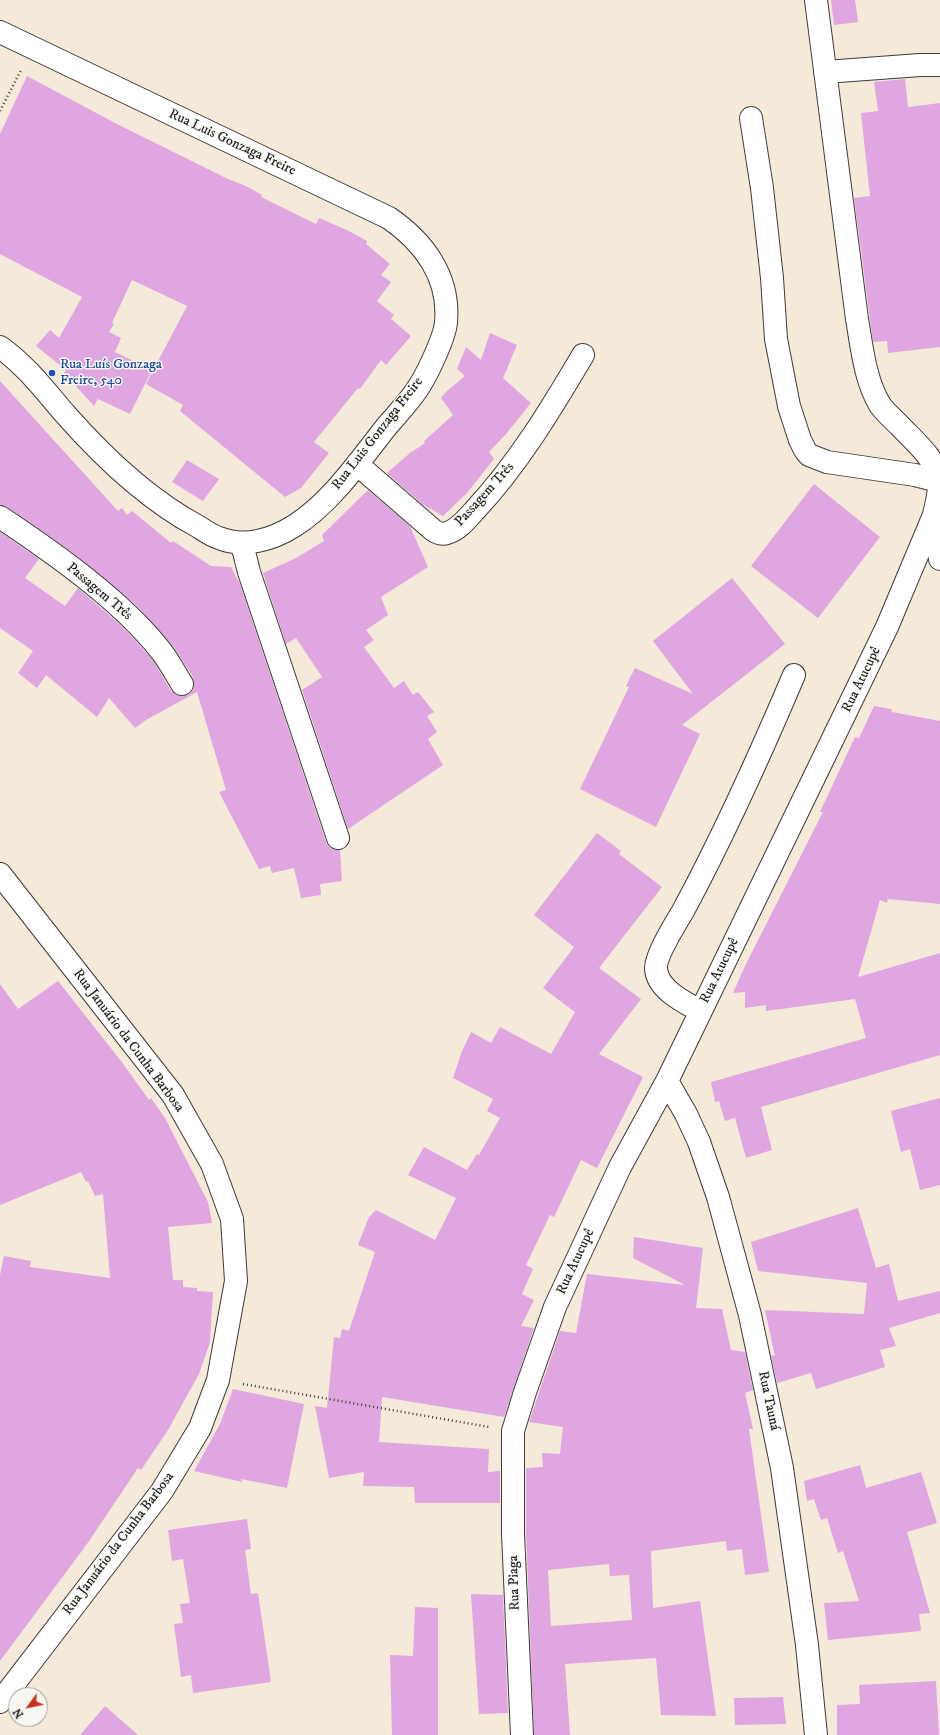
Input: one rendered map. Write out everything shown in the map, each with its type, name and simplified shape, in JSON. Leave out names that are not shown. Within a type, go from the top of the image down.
[{"type":"street","points":[[816,0],[857,319],[865,362],[873,390],[881,406],[926,452],[934,466],[939,481],[934,514],[940,559]]},
{"type":"street","name":"Rua Luis Gonzaga Freire","points":[[0,32],[389,218],[407,230],[424,250],[437,270],[444,292],[446,323],[434,357],[419,386],[328,497],[308,516],[294,526],[261,541],[242,544],[219,538],[189,522],[160,503],[93,444],[32,376],[0,347]]},
{"type":"street","points":[[826,72],[920,65],[940,65]]},
{"type":"street","points":[[751,118],[762,188],[770,255],[776,339],[790,406],[800,440],[805,450],[809,455],[828,462],[915,475],[939,481]]},
{"type":"street","name":"Passagem Três","points":[[356,464],[433,530],[439,534],[446,534],[454,530],[467,519],[504,478],[563,389],[583,355]]},
{"type":"street","name":"Rua Atucupê","points":[[513,1431],[555,1307],[620,1167],[667,1081],[888,627],[934,514]]},
{"type":"street","name":"Passagem Três","points":[[0,517],[99,590],[139,625],[161,651],[182,684]]},
{"type":"street","points":[[242,544],[249,572],[338,838]]},
{"type":"street","points":[[700,1011],[674,995],[663,986],[658,976],[656,967],[663,947],[732,815],[794,675]]},
{"type":"street","name":"Rua Januário da Cunha Barbosa","points":[[0,874],[173,1095],[212,1164],[232,1219],[236,1281],[218,1380],[200,1428],[162,1492],[0,1702]]},
{"type":"street","name":"Rua Tauná","points":[[667,1081],[686,1114],[699,1142],[718,1198],[750,1315],[782,1468],[807,1645],[816,1735]]},
{"type":"street","name":"Rua Piaga","points":[[513,1431],[513,1534],[522,1735]]},
{"type":"path","points":[[0,111],[32,47]]},
{"type":"path","points":[[218,1380],[513,1431]]},
{"type":"building","points":[[831,0],[855,0],[858,22],[834,25]]},
{"type":"building","points":[[27,76],[117,124],[228,179],[246,186],[262,195],[261,197],[316,224],[319,218],[349,231],[367,241],[366,244],[390,264],[381,275],[391,282],[377,301],[394,315],[391,319],[411,336],[386,365],[381,360],[360,389],[358,388],[314,442],[329,453],[301,488],[285,497],[180,411],[183,405],[146,384],[187,306],[132,280],[112,323],[114,324],[109,332],[121,338],[115,352],[152,370],[130,414],[98,399],[94,406],[64,373],[66,370],[36,346],[50,330],[59,338],[82,297],[0,254],[0,134]]},
{"type":"building","points":[[905,79],[908,107],[940,103],[940,347],[888,353],[887,341],[873,342],[854,198],[870,196],[861,113],[878,111],[874,82]]},
{"type":"building","points":[[490,333],[517,345],[503,378],[531,403],[489,452],[494,459],[467,493],[443,516],[422,504],[387,473],[410,453],[425,443],[424,441],[453,415],[441,398],[465,376],[457,369],[466,347],[481,360]]},
{"type":"building","points":[[0,381],[118,511],[122,508],[127,515],[132,511],[171,543],[173,541],[211,566],[231,567],[240,584],[326,842],[330,848],[340,850],[342,881],[320,884],[321,895],[301,898],[294,868],[272,873],[270,866],[259,869],[219,792],[226,790],[197,692],[146,720],[135,728],[109,698],[97,717],[46,675],[37,688],[18,673],[33,651],[0,628],[0,532],[39,559],[25,578],[65,606],[78,588],[136,641],[154,662],[171,691],[176,695],[188,695],[193,690],[194,684],[193,677],[174,647],[135,604],[71,552],[7,507],[0,505]]},
{"type":"building","points":[[187,460],[219,479],[203,501],[172,482]]},
{"type":"building","points":[[814,484],[880,537],[818,618],[751,566]]},
{"type":"building","points":[[368,490],[410,526],[428,567],[381,597],[388,615],[366,630],[374,640],[364,647],[394,688],[404,681],[413,695],[418,692],[434,712],[427,716],[437,732],[428,739],[443,765],[348,829],[302,690],[322,677],[296,638],[286,644],[263,573],[296,558],[324,541],[322,535]]},
{"type":"building","points":[[732,578],[785,644],[682,725],[700,734],[656,827],[580,789],[629,687],[626,686],[635,668],[693,694],[653,641]]},
{"type":"building","points":[[874,706],[891,709],[892,712],[940,721],[940,904],[888,899],[887,903],[880,900],[858,977],[940,953],[940,1055],[761,1107],[772,1150],[746,1158],[735,1118],[725,1121],[719,1101],[715,1102],[711,1082],[866,1038],[855,999],[766,1011],[766,1005],[745,1008],[745,992],[733,993],[745,966],[823,812],[820,812],[855,737],[859,738]]},
{"type":"building","points":[[597,833],[621,851],[619,854],[662,887],[599,968],[641,999],[599,1054],[643,1077],[597,1168],[581,1160],[554,1217],[550,1215],[526,1265],[533,1269],[522,1294],[534,1300],[521,1326],[534,1328],[504,1417],[382,1397],[379,1442],[489,1449],[488,1472],[500,1471],[500,1503],[415,1503],[414,1487],[363,1486],[364,1472],[329,1478],[315,1406],[327,1408],[334,1337],[340,1338],[342,1329],[349,1331],[375,1252],[358,1245],[369,1217],[376,1210],[435,1240],[456,1198],[408,1175],[424,1147],[467,1170],[477,1154],[479,1155],[500,1118],[487,1111],[493,1099],[453,1078],[462,1051],[471,1032],[491,1043],[500,1027],[551,1054],[575,1012],[543,988],[574,947],[534,915]]},
{"type":"building","points":[[58,981],[121,1061],[149,1100],[151,1098],[165,1118],[208,1202],[212,1223],[168,1227],[173,1280],[183,1280],[183,1287],[197,1288],[197,1291],[213,1292],[210,1342],[199,1374],[168,1430],[141,1470],[138,1468],[87,1544],[0,1661],[0,1275],[4,1256],[31,1261],[30,1267],[110,1278],[103,1194],[95,1196],[88,1181],[86,1182],[81,1172],[0,1205],[0,984],[18,1009]]},
{"type":"building","points":[[940,1098],[940,1185],[920,1190],[910,1149],[901,1152],[891,1111]]},
{"type":"building","points":[[858,1208],[876,1268],[889,1264],[898,1301],[940,1291],[940,1313],[889,1328],[896,1346],[880,1350],[885,1367],[816,1389],[811,1373],[777,1383],[771,1355],[775,1356],[765,1310],[864,1314],[867,1283],[758,1271],[751,1242]]},
{"type":"building","points":[[634,1237],[703,1248],[696,1308],[722,1309],[731,1350],[745,1352],[753,1390],[745,1393],[753,1429],[749,1429],[769,1572],[745,1575],[742,1549],[727,1551],[726,1541],[651,1551],[653,1608],[700,1601],[716,1716],[661,1715],[656,1658],[565,1664],[570,1735],[534,1735],[526,1534],[526,1468],[543,1467],[542,1453],[560,1454],[563,1427],[529,1422],[560,1331],[576,1333],[587,1274],[685,1285],[633,1258]],"holes":[[[609,1564],[610,1576],[629,1575],[632,1620],[551,1626],[548,1570]]]},
{"type":"building","points":[[233,1389],[304,1404],[287,1488],[241,1479],[242,1482],[194,1471],[220,1424]]},
{"type":"building","points":[[860,1465],[866,1488],[921,1472],[937,1523],[907,1532],[930,1613],[919,1614],[921,1631],[828,1640],[824,1603],[859,1601],[843,1551],[838,1553],[827,1518],[821,1520],[814,1499],[807,1501],[804,1481]]},
{"type":"building","points":[[247,1519],[251,1549],[245,1550],[251,1594],[258,1593],[271,1682],[193,1693],[191,1675],[181,1677],[174,1624],[183,1623],[180,1604],[190,1603],[183,1559],[172,1561],[168,1530]]},
{"type":"building","points":[[471,1594],[503,1595],[508,1713],[479,1714]]},
{"type":"building","points":[[415,1607],[438,1608],[438,1735],[392,1735],[390,1655],[413,1656]]},
{"type":"building","points":[[936,1681],[939,1735],[837,1735],[837,1705],[860,1704],[859,1685]]},
{"type":"building","points":[[783,1697],[786,1724],[735,1725],[734,1698]]},
{"type":"building","points":[[105,1706],[138,1735],[80,1735]]},
{"type":"place","name":"Rua Luís Gonzaga Freire, 540","points":[[52,373]]}]
